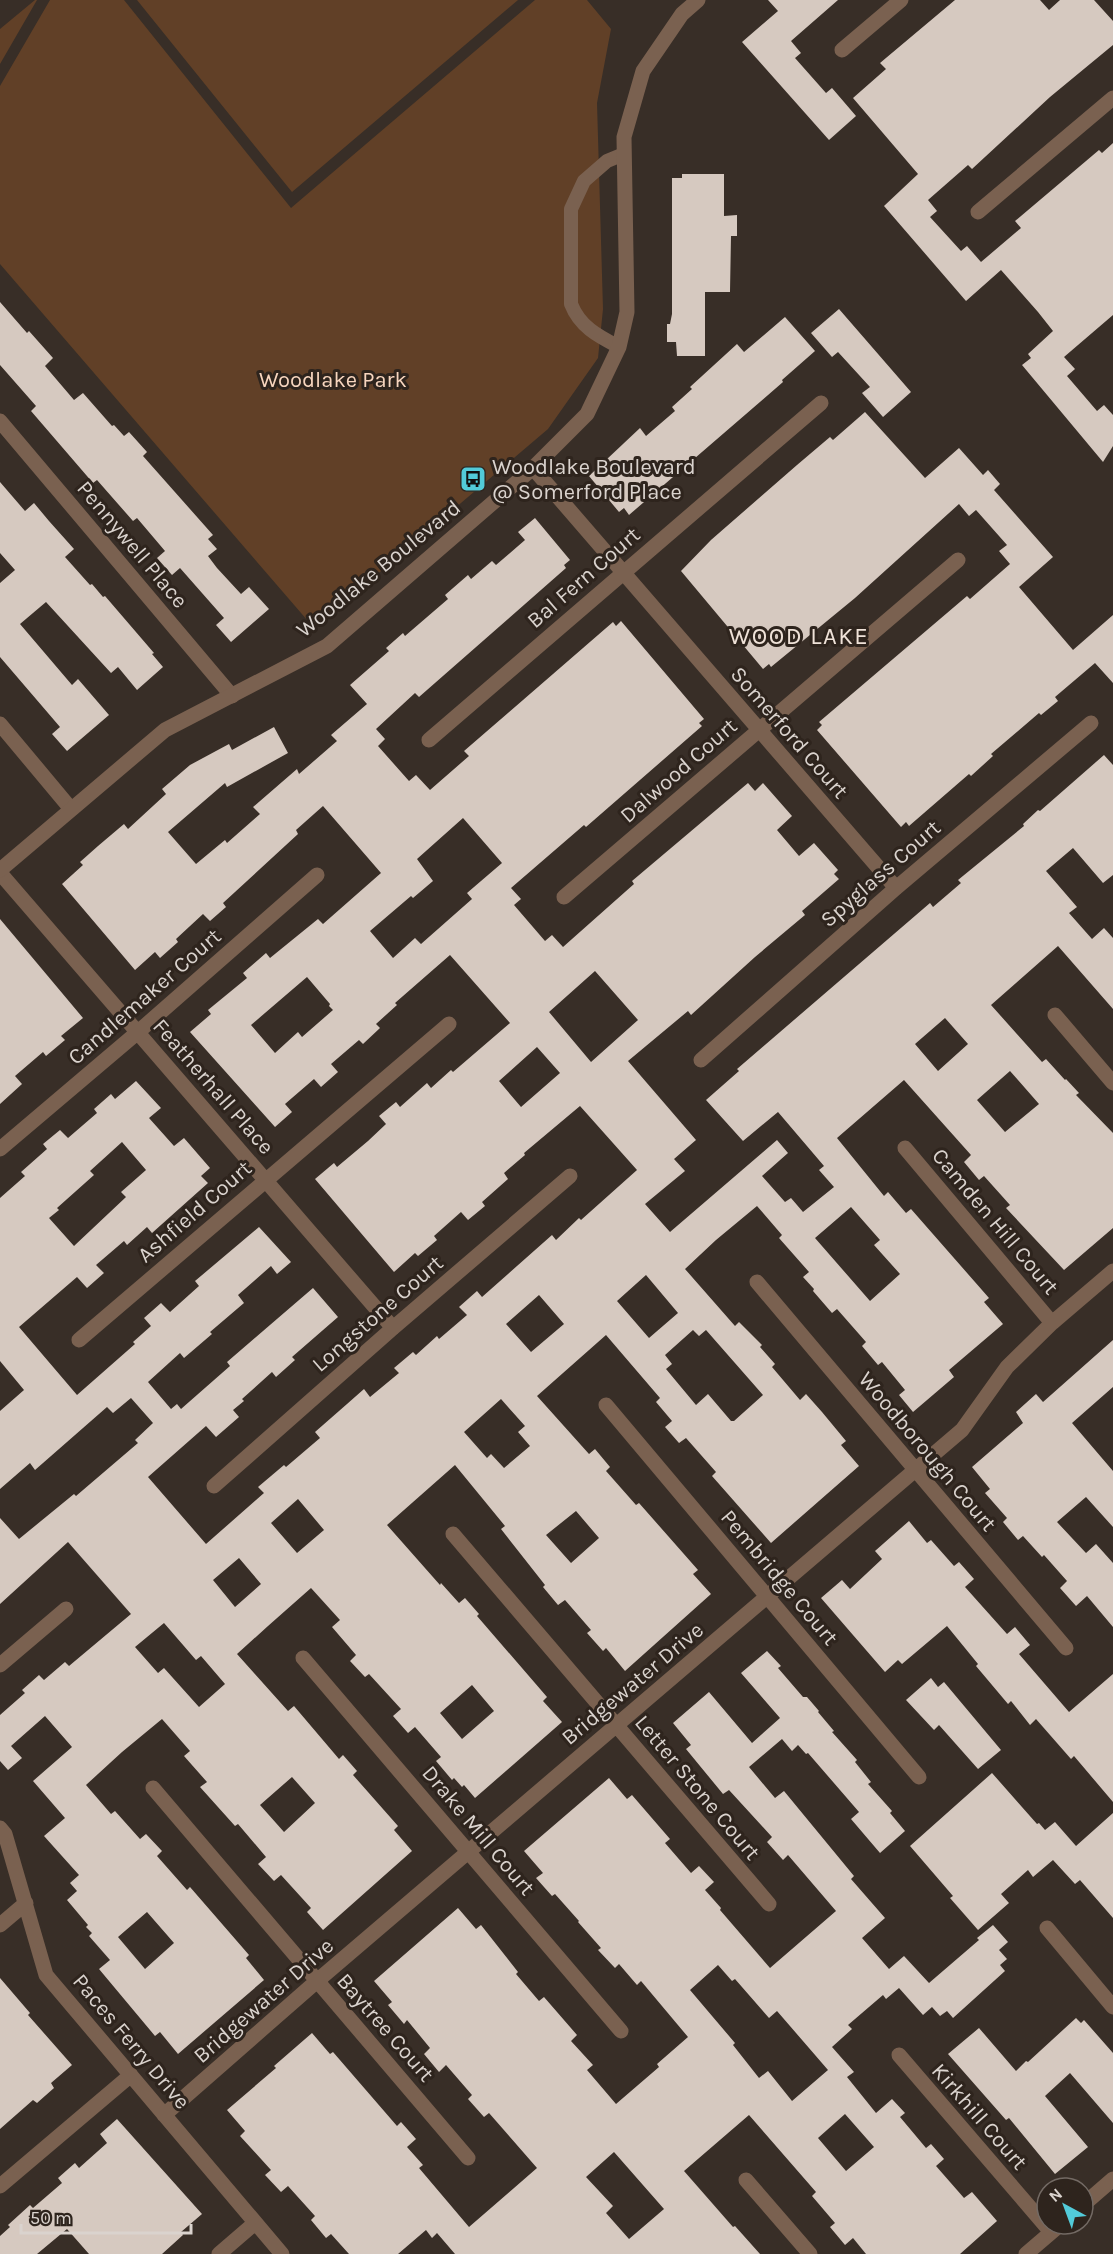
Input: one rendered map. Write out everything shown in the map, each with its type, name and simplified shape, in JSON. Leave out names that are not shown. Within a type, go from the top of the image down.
[{"type":"street","name":"Woodlake Boulevard","points":[[0,872],[165,729],[327,646],[533,468],[587,414],[619,347],[627,312],[624,137],[643,71],[682,14],[698,0]]},
{"type":"street","points":[[842,50],[902,0]]},
{"type":"street","points":[[978,212],[1113,98]]},
{"type":"street","name":"Bal Fern Court","points":[[429,740],[821,403]]},
{"type":"street","name":"Pennywell Place","points":[[0,421],[232,696]]},
{"type":"street","name":"Somerford Court","points":[[533,468],[896,888]]},
{"type":"street","name":"Dalwood Court","points":[[564,897],[958,560]]},
{"type":"street","name":"Spyglass Court","points":[[701,1060],[896,888],[1091,723]]},
{"type":"street","points":[[0,724],[71,809]]},
{"type":"street","name":"Featherhall Place","points":[[0,872],[393,1328]]},
{"type":"street","name":"Candlemaker Court","points":[[0,1149],[138,1032],[316,875]]},
{"type":"street","points":[[1055,1015],[1113,1083]]},
{"type":"street","name":"Ashfield Court","points":[[79,1340],[449,1024]]},
{"type":"street","name":"Camden Hill Court","points":[[905,1148],[1052,1323]]},
{"type":"street","name":"Longstone Court","points":[[214,1486],[570,1176]]},
{"type":"street","name":"Bridgewater Drive","points":[[164,2115],[317,1981],[962,1430],[1007,1368],[1052,1323],[1113,1272]]},
{"type":"street","name":"Woodborough Court","points":[[757,1281],[1066,1648]]},
{"type":"street","name":"Pembridge Court","points":[[606,1405],[920,1778]]},
{"type":"street","name":"Letter Stone Court","points":[[453,1534],[769,1904]]},
{"type":"street","points":[[0,1665],[66,1609]]},
{"type":"street","name":"Drake Mill Court","points":[[303,1658],[621,2031]]},
{"type":"street","name":"Baytree Court","points":[[153,1788],[468,2158]]},
{"type":"street","name":"Paces Ferry Drive","points":[[0,1828],[5,1834],[46,1975],[282,2254]]},
{"type":"street","points":[[0,1925],[26,1903]]},
{"type":"street","points":[[1047,1928],[1113,2007]]},
{"type":"street","name":"Kirkhill Court","points":[[899,2055],[1035,2205]]},
{"type":"street","points":[[0,2186],[131,2076]]},
{"type":"street","points":[[1095,2195],[1113,2179]]},
{"type":"street","points":[[746,2180],[810,2254]]},
{"type":"street","points":[[219,2254],[255,2223]]},
{"type":"street","points":[[1026,2254],[1047,2236]]},
{"type":"lane","points":[[619,347],[588,330],[576,317],[571,304],[570,209],[584,181],[607,161],[624,154]]},
{"type":"green space","points":[[37,0],[0,64],[0,29]]},
{"type":"green space","name":"Woodlake Park","points":[[50,0],[124,0],[291,208],[535,0],[587,0],[611,29],[597,103],[603,309],[598,358],[548,429],[314,628],[0,264],[0,86]]},
{"type":"green space","points":[[137,0],[518,0],[292,192]]},
{"type":"building","points":[[768,0],[838,0],[791,41],[801,53],[795,58],[826,93],[832,88],[856,116],[829,140],[742,42],[778,11]]},
{"type":"building","points":[[955,0],[1040,0],[1049,10],[1060,0],[1094,0],[1113,21],[1113,45],[1050,97],[972,169],[968,165],[928,200],[937,211],[930,217],[961,251],[967,246],[981,262],[1021,228],[1015,221],[1099,150],[1102,153],[1113,143],[1113,315],[1064,357],[1075,369],[1067,376],[1097,411],[1104,405],[1113,415],[1113,446],[1103,462],[1022,365],[1031,358],[1028,354],[1053,331],[1038,312],[1001,270],[966,301],[884,206],[918,174],[853,98],[886,69],[880,63]]},
{"type":"building","points":[[682,174],[724,174],[724,216],[737,215],[737,236],[731,236],[730,292],[705,292],[705,356],[677,356],[676,342],[667,342],[667,324],[670,324],[672,314],[672,178],[682,178]]},
{"type":"building","points":[[0,302],[53,358],[45,366],[74,400],[83,393],[112,426],[114,425],[124,436],[129,432],[147,452],[143,456],[213,535],[208,539],[217,549],[208,556],[217,568],[241,594],[249,587],[269,609],[231,642],[216,625],[224,618],[180,568],[172,575],[157,558],[165,551],[137,518],[133,521],[97,480],[93,483],[31,411],[36,406],[0,365]]},
{"type":"building","points":[[839,309],[911,392],[883,417],[862,393],[870,387],[838,352],[832,357],[811,333]]},
{"type":"building","points":[[785,317],[815,351],[782,380],[783,382],[629,515],[624,508],[619,512],[589,476],[640,428],[646,436],[675,411],[672,407],[692,389],[690,387],[737,344],[744,352]]},
{"type":"building","points":[[865,412],[925,478],[959,448],[983,475],[988,470],[1000,484],[994,490],[1053,557],[1019,587],[1073,650],[1113,615],[1113,683],[1095,663],[1055,697],[1058,701],[1041,715],[1039,713],[991,754],[993,756],[971,776],[969,774],[909,826],[906,822],[901,827],[817,730],[822,725],[819,722],[967,596],[970,599],[1010,564],[999,551],[1007,545],[976,510],[969,516],[959,504],[855,598],[771,667],[769,664],[763,669],[681,571],[711,540],[797,465],[830,437],[833,440]]},
{"type":"building","points":[[0,482],[25,511],[34,503],[74,549],[65,557],[90,585],[92,584],[103,597],[105,596],[154,653],[152,654],[163,667],[137,690],[118,667],[111,673],[46,602],[20,624],[72,685],[78,679],[109,715],[67,751],[52,734],[60,727],[0,657],[0,583],[15,570],[0,553]]},
{"type":"building","points":[[535,518],[570,560],[564,565],[566,568],[419,697],[415,693],[376,729],[385,739],[378,746],[409,781],[416,775],[430,790],[469,756],[464,751],[613,622],[616,626],[621,621],[704,719],[699,723],[702,726],[586,827],[584,825],[511,888],[521,899],[514,905],[545,941],[552,935],[563,947],[634,884],[632,881],[748,783],[755,791],[763,783],[792,816],[777,830],[799,856],[814,843],[838,870],[834,874],[839,879],[802,911],[805,915],[691,1015],[688,1011],[628,1061],[696,1140],[674,1159],[685,1171],[645,1204],[670,1232],[777,1140],[788,1153],[762,1176],[785,1202],[791,1198],[803,1212],[834,1187],[819,1170],[824,1166],[778,1112],[743,1141],[706,1100],[739,1071],[737,1069],[930,903],[933,907],[961,883],[958,880],[1024,826],[1023,824],[1038,810],[1040,811],[1104,755],[1113,765],[1113,875],[1103,883],[1073,848],[1046,871],[1077,907],[1069,913],[1092,939],[1104,928],[1113,938],[1113,1009],[1058,946],[991,1005],[1042,1062],[1046,1059],[1066,1079],[1079,1093],[1076,1095],[1113,1133],[1113,1228],[1064,1270],[1006,1208],[1010,1205],[984,1176],[979,1180],[964,1162],[971,1155],[904,1080],[837,1138],[884,1196],[888,1192],[906,1213],[911,1209],[989,1298],[984,1302],[1003,1324],[949,1370],[954,1377],[913,1412],[899,1395],[905,1390],[882,1362],[878,1365],[862,1346],[866,1342],[837,1309],[832,1313],[813,1291],[814,1289],[803,1277],[809,1272],[779,1238],[782,1235],[757,1206],[716,1240],[685,1269],[735,1326],[739,1322],[762,1345],[760,1347],[775,1364],[772,1367],[800,1400],[806,1394],[822,1412],[846,1441],[841,1445],[859,1466],[771,1543],[712,1476],[716,1472],[686,1438],[679,1443],[665,1427],[672,1421],[656,1402],[660,1398],[606,1335],[537,1396],[589,1454],[595,1449],[610,1467],[606,1471],[636,1505],[639,1503],[698,1570],[693,1574],[711,1594],[625,1671],[606,1648],[603,1651],[587,1633],[591,1630],[565,1600],[558,1605],[543,1587],[545,1585],[501,1529],[505,1526],[455,1465],[387,1525],[459,1603],[465,1598],[479,1614],[477,1616],[547,1697],[543,1701],[562,1722],[475,1798],[464,1785],[462,1787],[454,1778],[452,1780],[436,1761],[441,1757],[415,1727],[408,1733],[393,1716],[401,1709],[369,1674],[365,1677],[350,1661],[356,1655],[332,1627],[340,1620],[311,1588],[268,1626],[237,1654],[288,1711],[294,1706],[339,1759],[343,1755],[357,1771],[353,1775],[398,1826],[394,1830],[412,1851],[323,1930],[307,1912],[311,1908],[281,1875],[274,1881],[258,1864],[266,1857],[238,1824],[235,1826],[200,1787],[207,1782],[184,1756],[190,1751],[162,1719],[122,1752],[86,1785],[111,1814],[115,1811],[140,1839],[146,1834],[162,1851],[157,1856],[187,1890],[190,1887],[249,1955],[246,1958],[264,1980],[178,2054],[160,2032],[155,2036],[99,1969],[110,1960],[89,1936],[92,1933],[86,1927],[88,1925],[67,1900],[77,1891],[70,1883],[79,1875],[44,1836],[65,1818],[33,1781],[72,1747],[45,1716],[11,1746],[22,1758],[8,1770],[0,1761],[0,1715],[25,1693],[22,1690],[39,1675],[44,1680],[65,1662],[69,1666],[131,1614],[68,1542],[0,1604],[0,1518],[19,1539],[74,1494],[76,1496],[138,1443],[135,1440],[153,1423],[131,1398],[113,1413],[107,1407],[35,1470],[30,1463],[0,1489],[0,1411],[24,1390],[0,1361],[0,1198],[25,1176],[21,1172],[47,1149],[43,1144],[60,1130],[68,1138],[97,1113],[94,1109],[111,1094],[115,1099],[136,1081],[161,1108],[149,1118],[174,1146],[184,1138],[210,1168],[201,1176],[208,1183],[152,1233],[147,1227],[127,1245],[124,1241],[96,1265],[104,1273],[87,1288],[77,1277],[19,1327],[77,1395],[135,1344],[133,1342],[151,1326],[144,1318],[161,1303],[170,1312],[199,1286],[195,1281],[259,1227],[291,1262],[277,1274],[271,1266],[238,1295],[244,1303],[210,1332],[212,1334],[184,1358],[180,1353],[148,1382],[171,1409],[177,1404],[181,1409],[230,1366],[227,1362],[313,1288],[338,1317],[292,1357],[295,1360],[276,1377],[272,1372],[242,1399],[244,1401],[233,1410],[239,1417],[216,1437],[206,1426],[148,1477],[206,1544],[264,1493],[258,1487],[320,1438],[315,1432],[364,1389],[370,1397],[399,1373],[394,1368],[413,1352],[416,1355],[437,1336],[439,1339],[467,1315],[459,1307],[477,1291],[482,1297],[552,1235],[556,1240],[637,1170],[580,1106],[504,1173],[508,1179],[482,1202],[485,1206],[468,1220],[461,1212],[434,1236],[437,1240],[418,1256],[415,1253],[394,1272],[315,1179],[334,1163],[337,1167],[386,1124],[379,1116],[396,1102],[400,1107],[427,1083],[431,1088],[510,1023],[450,955],[395,1003],[397,1005],[376,1024],[380,1028],[363,1044],[359,1040],[331,1064],[338,1072],[321,1087],[314,1079],[285,1104],[292,1112],[275,1127],[190,1032],[211,1014],[208,1010],[247,978],[243,973],[266,953],[270,958],[318,919],[323,924],[381,873],[323,806],[296,830],[298,834],[223,903],[226,907],[210,921],[203,914],[176,939],[178,942],[160,958],[155,952],[135,970],[62,884],[83,865],[80,862],[98,846],[124,824],[128,829],[166,794],[162,789],[190,765],[229,744],[232,750],[274,727],[288,753],[227,787],[225,783],[168,832],[196,864],[225,840],[227,843],[260,814],[253,807],[297,769],[299,774],[337,741],[331,735],[367,704],[350,685],[389,651],[386,648],[403,633],[405,636],[448,599],[445,595],[468,575],[471,579],[492,561],[496,565],[525,540],[518,532]],"holes":[[[463,818],[502,863],[467,893],[472,899],[421,944],[415,938],[393,958],[370,931],[411,896],[413,898],[433,881],[417,859]],[[595,971],[638,1020],[591,1062],[549,1012]],[[307,977],[333,1010],[302,1037],[298,1032],[275,1053],[251,1025]],[[945,1018],[968,1044],[938,1071],[915,1044]],[[537,1047],[560,1073],[521,1107],[499,1081]],[[1010,1071],[1039,1104],[1005,1132],[977,1100]],[[122,1142],[146,1170],[121,1192],[126,1197],[74,1246],[49,1218],[59,1210],[57,1208],[94,1175],[90,1171]],[[851,1207],[880,1240],[874,1245],[900,1274],[870,1301],[815,1238]],[[646,1275],[678,1313],[649,1338],[617,1301]],[[539,1295],[564,1324],[531,1352],[506,1324]],[[693,1330],[699,1336],[706,1330],[763,1395],[734,1421],[731,1421],[708,1394],[696,1405],[666,1369],[672,1364],[665,1355]],[[501,1399],[525,1426],[518,1432],[530,1446],[504,1468],[491,1454],[487,1458],[464,1432]],[[298,1499],[324,1530],[297,1553],[271,1523]],[[576,1511],[599,1538],[571,1563],[546,1535]],[[239,1558],[261,1584],[235,1607],[213,1580]],[[164,1623],[196,1660],[201,1656],[225,1684],[199,1707],[164,1668],[158,1673],[135,1647]],[[472,1685],[494,1711],[462,1739],[440,1713]],[[292,1777],[315,1803],[284,1832],[260,1805]],[[147,1912],[174,1943],[145,1969],[118,1937]]]},
{"type":"building","points":[[0,919],[83,1018],[61,1036],[65,1040],[46,1056],[43,1052],[15,1076],[22,1084],[0,1104]]},
{"type":"building","points":[[1113,1340],[1113,1387],[1072,1423],[1113,1471],[1113,1527],[1086,1497],[1057,1522],[1086,1553],[1096,1544],[1113,1563],[1113,1627],[1087,1596],[1076,1606],[1060,1588],[1067,1581],[1044,1555],[1042,1557],[1023,1536],[1018,1540],[1003,1522],[1007,1518],[985,1493],[990,1489],[972,1467],[1023,1423],[1016,1412],[1036,1394],[1043,1402]]},
{"type":"building","points":[[909,1521],[927,1543],[931,1540],[954,1566],[959,1562],[974,1579],[965,1587],[1007,1634],[1015,1627],[1030,1645],[1019,1654],[1069,1712],[1113,1674],[1113,1802],[1074,1756],[1071,1759],[1036,1719],[1030,1725],[1011,1701],[1008,1704],[947,1626],[902,1664],[898,1660],[885,1672],[821,1598],[842,1580],[850,1589],[882,1559],[875,1551]]},
{"type":"building","points":[[767,1651],[781,1666],[778,1668],[803,1697],[807,1697],[834,1731],[832,1732],[857,1760],[855,1762],[871,1782],[868,1784],[892,1811],[890,1813],[905,1831],[880,1853],[851,1819],[859,1812],[808,1753],[806,1754],[798,1745],[792,1751],[782,1739],[749,1767],[775,1798],[784,1791],[854,1876],[851,1879],[885,1918],[862,1938],[889,1969],[904,1956],[929,1983],[993,1925],[1008,1942],[999,1950],[1007,1959],[1000,1965],[1005,1971],[953,2018],[947,2011],[940,2016],[932,2007],[923,2015],[899,1988],[886,1999],[883,1995],[848,2025],[852,2029],[832,2047],[854,2072],[847,2077],[876,2113],[892,2099],[905,2113],[900,2117],[926,2148],[931,2144],[944,2159],[936,2166],[964,2198],[972,2192],[997,2221],[960,2254],[866,2254],[853,2238],[845,2245],[830,2227],[835,2223],[812,2196],[816,2192],[749,2115],[684,2171],[760,2254],[455,2254],[437,2233],[432,2238],[426,2230],[398,2254],[349,2254],[331,2234],[326,2238],[311,2220],[315,2216],[288,2186],[281,2192],[265,2175],[271,2170],[240,2136],[245,2131],[227,2110],[312,2033],[330,2054],[333,2052],[397,2126],[401,2122],[416,2139],[407,2147],[423,2165],[419,2168],[469,2227],[537,2168],[489,2113],[484,2117],[468,2099],[472,2095],[446,2065],[439,2072],[424,2054],[430,2048],[407,2020],[404,2024],[388,2005],[392,2002],[374,1981],[458,1908],[476,1929],[481,1925],[518,1972],[516,1974],[539,2001],[544,1997],[577,2035],[571,2041],[593,2065],[587,2070],[616,2104],[659,2067],[657,2064],[688,2037],[641,1981],[637,1985],[619,1964],[615,1968],[598,1950],[601,1948],[579,1921],[555,1894],[552,1896],[536,1878],[543,1873],[524,1851],[609,1778],[627,1799],[632,1795],[670,1839],[665,1843],[691,1873],[699,1866],[714,1882],[705,1890],[770,1968],[836,1911],[788,1855],[783,1860],[767,1842],[772,1837],[729,1790],[723,1794],[686,1749],[691,1745],[673,1723],[709,1692],[752,1743],[780,1718],[741,1673]],"holes":[[[718,1965],[732,1981],[735,1979],[769,2018],[777,2011],[828,2070],[792,2101],[768,2071],[759,2078],[733,2045],[735,2043],[690,1990]],[[845,2114],[874,2147],[846,2171],[818,2138]],[[614,2152],[664,2209],[629,2239],[606,2213],[613,2206],[586,2177]]]},
{"type":"building","points":[[931,1678],[938,1687],[944,1682],[1001,1750],[978,1769],[939,1725],[934,1730],[906,1700]]},
{"type":"building","points":[[992,1773],[1037,1824],[1039,1823],[1045,1830],[1055,1822],[1076,1846],[1113,1813],[1113,1918],[1080,1880],[1075,1884],[1053,1860],[1033,1877],[1028,1870],[1001,1894],[1009,1903],[978,1930],[950,1898],[953,1896],[910,1846]]},
{"type":"building","points":[[0,1978],[30,2013],[28,2015],[72,2065],[51,2083],[54,2088],[37,2103],[33,2100],[0,2129]]},
{"type":"building","points":[[1076,2018],[1081,2023],[1084,2020],[1113,2053],[1113,2123],[1070,2073],[1045,2096],[1088,2147],[1055,2174],[1009,2118],[1006,2120],[948,2054],[979,2028],[1016,2071]]},
{"type":"building","points":[[117,2119],[202,2214],[181,2232],[183,2235],[162,2254],[89,2254],[67,2229],[37,2254],[0,2254],[0,2236],[10,2227],[8,2225],[30,2205],[33,2208],[62,2183],[58,2178],[75,2163],[79,2168],[107,2143],[100,2134]]},
{"type":"place","name":"Woodlake Boulevard @ Somerford Place","points":[[473,479]]},
{"type":"district","name":"WOOD LAKE","points":[[799,636]]}]
